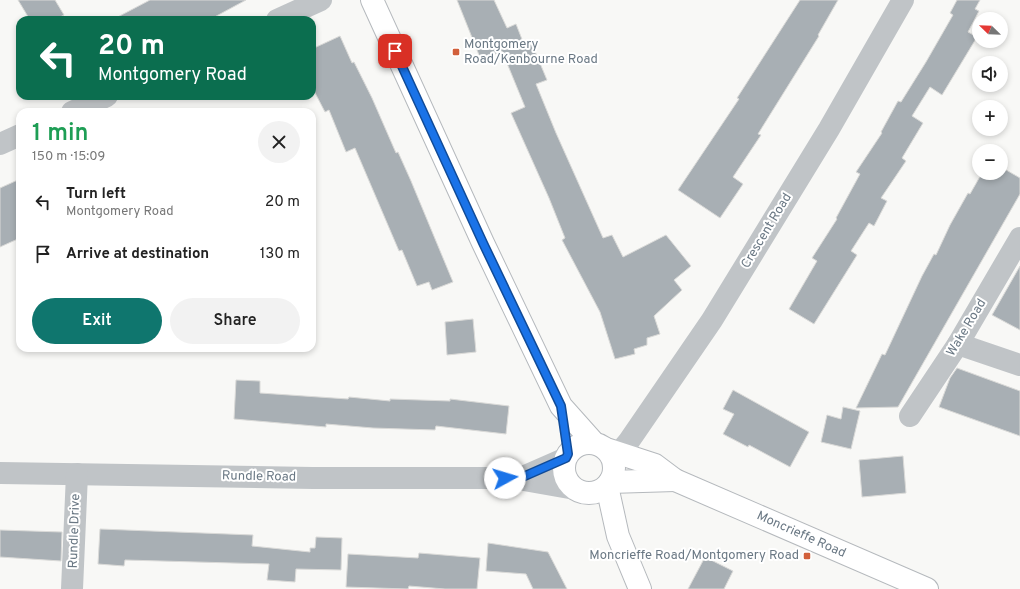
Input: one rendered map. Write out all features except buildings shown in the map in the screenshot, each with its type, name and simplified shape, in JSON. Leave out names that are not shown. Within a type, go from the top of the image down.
[{"type":"street","points":[[286,16],[321,0]]},
{"type":"street","points":[[372,0],[483,243],[561,406],[567,456],[564,472],[566,479],[618,536]]},
{"type":"street","name":"Crescent Road","points":[[606,448],[624,447],[630,441],[712,320],[829,129],[903,0]]},
{"type":"street","points":[[81,108],[98,100]]},
{"type":"street","points":[[0,144],[16,137]]},
{"type":"street","name":"Wake Road","points":[[910,416],[958,344],[1020,238]]},
{"type":"street","points":[[958,344],[1020,365]]},
{"type":"street","points":[[561,406],[606,448],[614,465],[613,477],[609,484],[593,493],[577,490]]},
{"type":"street","points":[[567,456],[580,445],[606,448]]},
{"type":"street","name":"Moncrieffe Road","points":[[606,448],[655,465],[675,480],[712,494],[812,540],[927,589]]},
{"type":"street","name":"Rundle Road","points":[[518,479],[567,456]]},
{"type":"street","name":"Rundle Road","points":[[0,472],[313,478],[518,479],[577,490]]},
{"type":"street","name":"Rundle Drive","points":[[72,589],[77,474]]},
{"type":"street","name":"Moncrieffe Road","points":[[609,484],[675,480]]},
{"type":"street","points":[[609,484],[618,536],[640,589]]},
{"type":"place","name":"Montgomery Road/Kenbourne Road","points":[[456,52]]},
{"type":"place","name":"Moncrieffe Road/Montgomery Road","points":[[807,556]]},
{"type":"route","points":[[395,51],[483,243],[561,406],[568,454],[566,458],[518,479],[505,478]]}]
